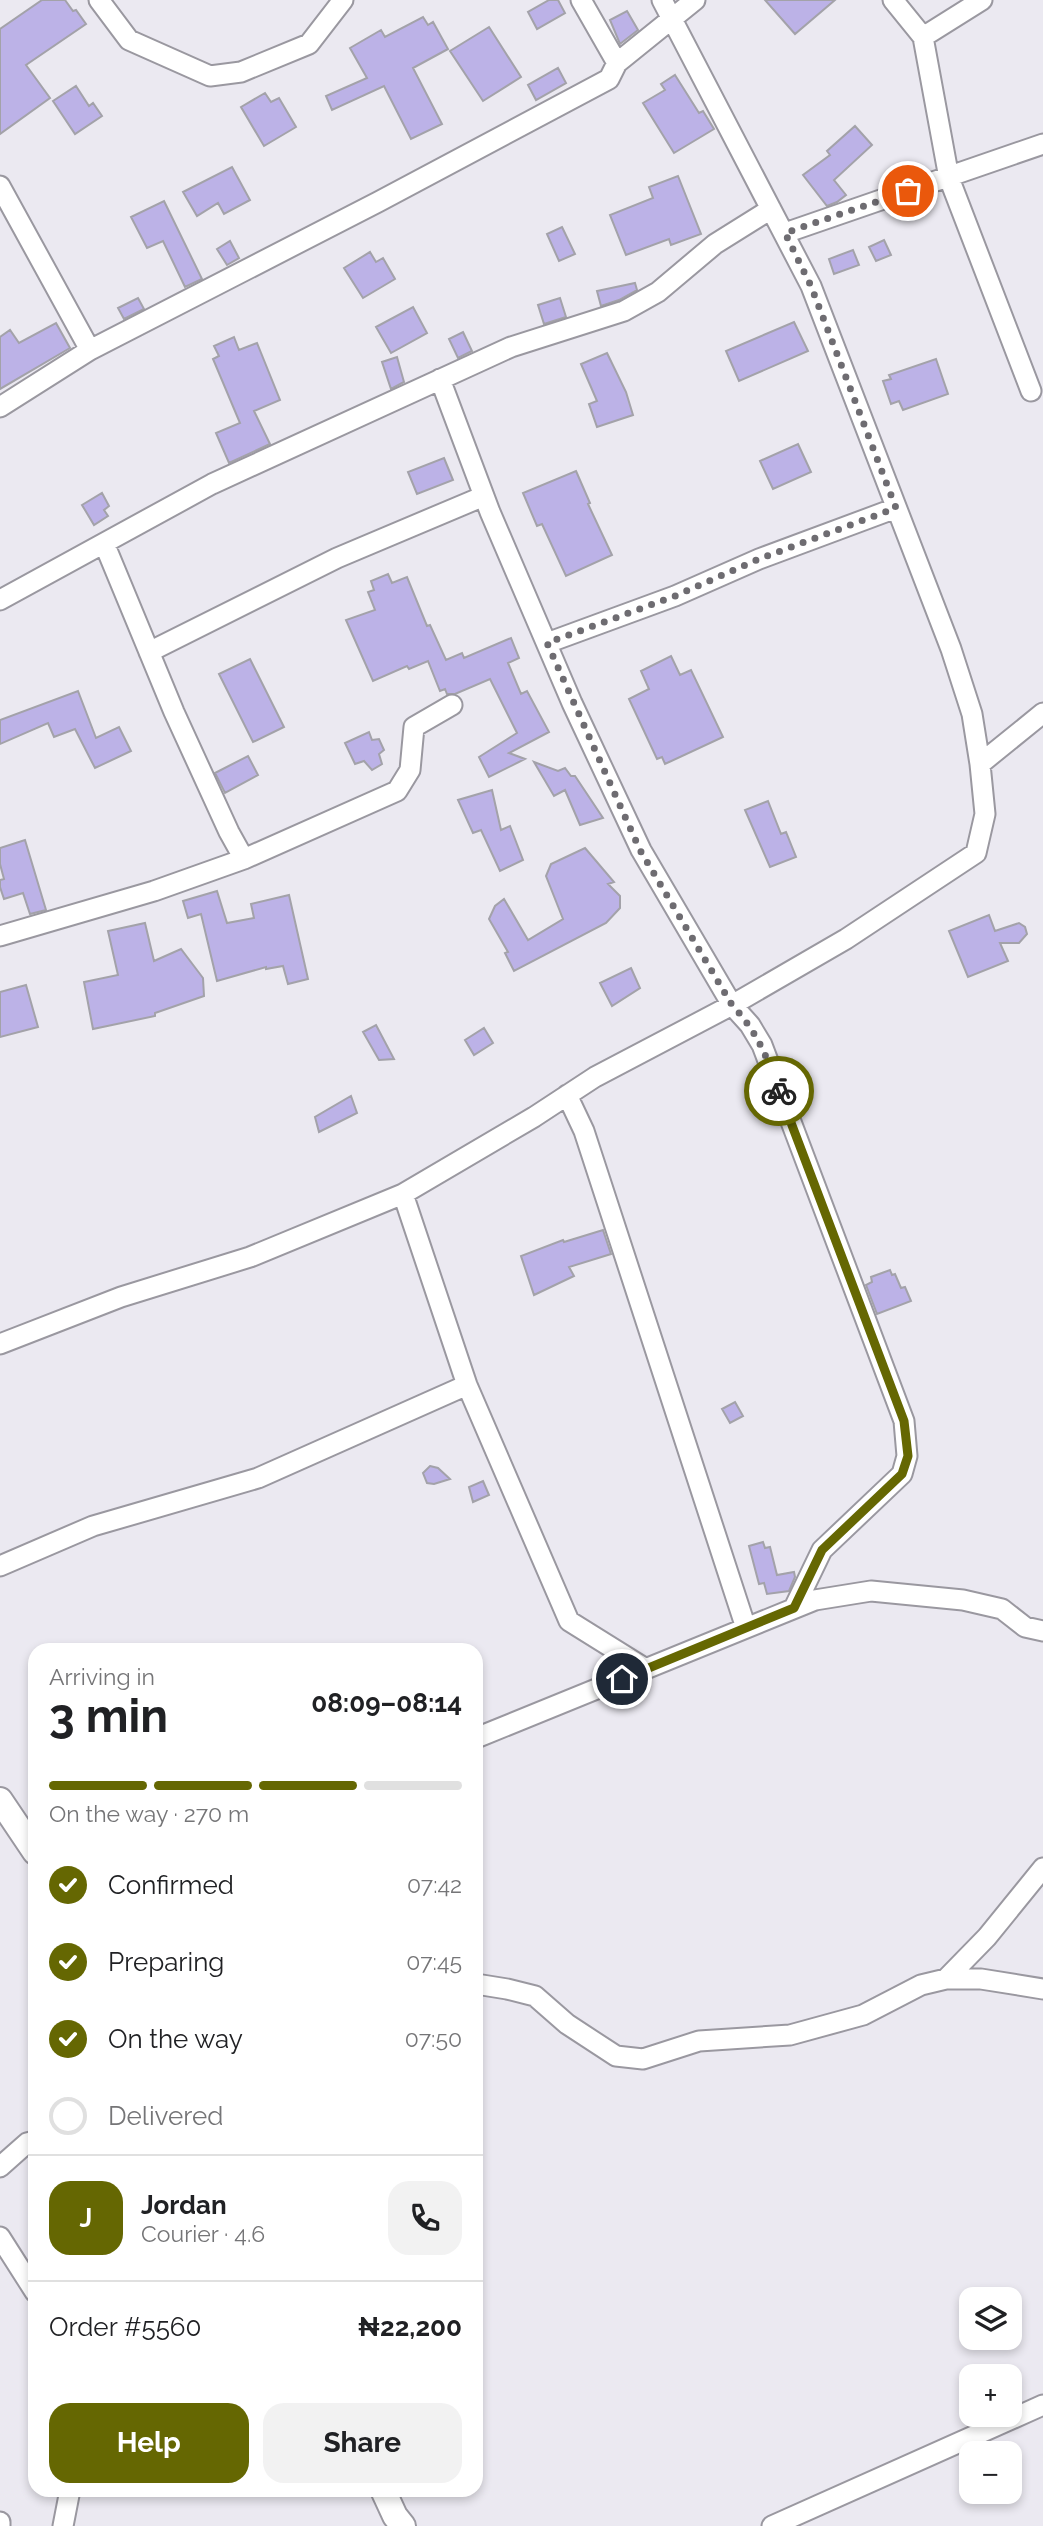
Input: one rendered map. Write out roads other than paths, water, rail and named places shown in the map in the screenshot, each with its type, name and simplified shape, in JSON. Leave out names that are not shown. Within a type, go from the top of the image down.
[{"type":"street","points":[[99,0],[130,40],[210,76],[241,72],[309,44],[343,0]]},
{"type":"street","points":[[580,0],[617,63]]},
{"type":"street","points":[[0,1344],[121,1297],[250,1257],[403,1194],[534,1118],[595,1077],[732,1005],[846,939],[976,853],[985,814],[980,764],[972,714],[951,649],[811,286],[662,0]]},
{"type":"street","points":[[0,407],[90,350],[378,202],[609,79],[617,63],[695,0]]},
{"type":"street","points":[[893,0],[923,37],[949,178],[1031,391]]},
{"type":"street","points":[[923,37],[982,0]]},
{"type":"street","points":[[785,233],[1043,144]]},
{"type":"street","points":[[3,196],[90,350]]},
{"type":"street","points":[[0,600],[212,484],[511,347],[624,311],[658,292],[716,244],[771,209]]},
{"type":"street","points":[[440,379],[484,496],[640,850],[732,1005],[750,1025],[762,1045],[904,1421],[908,1456],[902,1474],[822,1550],[794,1608]]},
{"type":"street","points":[[149,652],[337,558],[484,496]]},
{"type":"street","points":[[547,643],[675,596],[759,559],[896,508]]},
{"type":"street","points":[[104,543],[149,652],[229,832],[244,859]]},
{"type":"street","points":[[0,936],[154,891],[244,859],[397,791],[410,771],[415,727],[452,705]]},
{"type":"street","points":[[980,764],[1043,713]]},
{"type":"street","points":[[567,1095],[584,1131],[746,1628]]},
{"type":"street","points":[[403,1194],[467,1385],[569,1621],[646,1669]]},
{"type":"street","points":[[0,1566],[93,1526],[258,1478],[467,1385]]},
{"type":"street","points":[[483,1735],[815,1600],[871,1591],[963,1600],[1002,1609],[1025,1627],[1043,1631]]},
{"type":"street","points":[[0,1800],[28,1842]]},
{"type":"street","points":[[946,1979],[987,1937],[1043,1868]]},
{"type":"street","points":[[483,1985],[535,1996],[568,2024],[616,2056],[643,2059],[699,2041],[790,2035],[863,2015],[921,1985],[946,1979],[981,1979],[1043,1989]]},
{"type":"street","points":[[0,2167],[28,2143]]},
{"type":"street","points":[[0,2237],[28,2281]]},
{"type":"street","points":[[772,2526],[1043,2405]]},
{"type":"street","points":[[62,2526],[68,2497]]},
{"type":"street","points":[[386,2497],[394,2516],[403,2526]]}]
